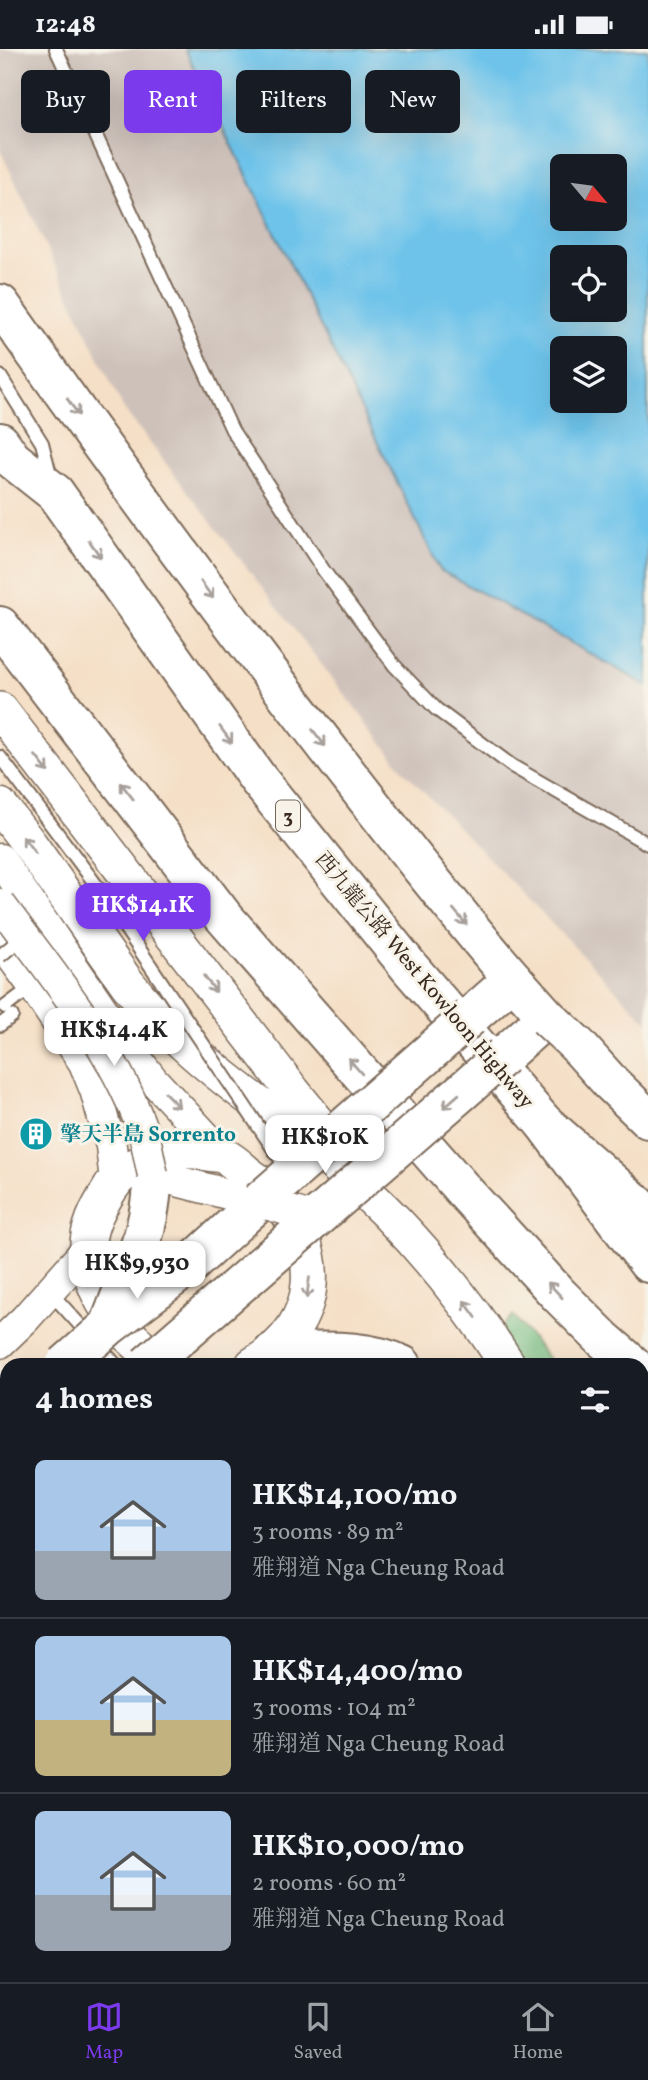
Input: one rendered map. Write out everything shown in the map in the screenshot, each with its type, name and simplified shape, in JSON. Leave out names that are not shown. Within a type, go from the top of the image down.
[{"type":"main road","points":[[0,304],[277,685],[448,902],[547,1017],[648,1119]]},
{"type":"main road","name":"西九龍公路 West Kowloon Highway","points":[[0,442],[12,460],[55,493],[258,779],[410,968],[543,1122],[648,1263]]},
{"type":"main road","points":[[0,626],[223,916],[610,1352]]},
{"type":"main road","points":[[0,710],[362,1178]]},
{"type":"main road","points":[[0,806],[143,1002],[197,1055],[331,1161],[374,1200],[462,1298],[503,1358]]},
{"type":"main road","points":[[73,1358],[109,1326],[191,1264],[513,979]]},
{"type":"main road","points":[[155,1358],[547,1017]]},
{"type":"main road","points":[[543,1122],[648,1214]]},
{"type":"main road","points":[[158,1358],[122,1327],[105,1304],[95,1286],[87,1249],[93,1220],[115,1181],[135,1165],[167,1151],[189,1149],[224,1156],[270,1190],[284,1207],[303,1239],[309,1257],[310,1280],[306,1303],[298,1324],[264,1358]]},
{"type":"main road","points":[[109,1326],[145,1235],[152,1199],[153,1175]]},
{"type":"main road","points":[[270,1358],[319,1351],[362,1353],[383,1358]]},
{"type":"street","points":[[0,859],[14,946],[74,1002],[123,1085],[145,1138],[153,1175],[315,1218]]},
{"type":"street","points":[[0,904],[14,946],[33,986],[84,1063],[106,1126],[115,1181]]},
{"type":"street","points":[[14,946],[130,1050],[153,1080],[224,1156]]},
{"type":"street","points":[[0,1343],[87,1249]]},
{"type":"lane","points":[[56,49],[232,430],[324,571],[394,665],[436,709],[512,766],[648,844]]},
{"type":"lane","name":"西九龍公路 West Kowloon Highway","points":[[0,376],[42,443],[55,493]]},
{"type":"lane","points":[[0,757],[105,897],[291,1175]]},
{"type":"lane","points":[[0,1025],[9,1011],[33,986]]},
{"type":"lane","points":[[50,1292],[110,1358]]},
{"type":"shaded area","points":[[0,49],[422,49],[433,70],[365,70],[365,133],[460,133],[460,120],[550,288],[550,322],[562,322],[562,336],[550,336],[550,413],[627,413],[627,390],[648,372],[648,1023],[404,771],[123,408],[0,150]]},
{"type":"green space","points":[[514,1316],[547,1358],[505,1358],[490,1338]]},
{"type":"water","points":[[185,49],[648,49],[648,686],[440,570],[222,125],[222,70],[195,70]]},
{"type":"place","name":"擎天半島 Sorrento","points":[[36,1134]]}]
